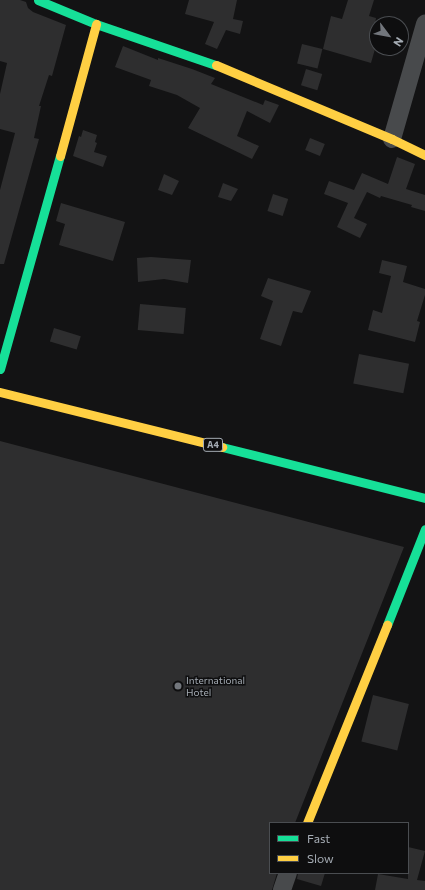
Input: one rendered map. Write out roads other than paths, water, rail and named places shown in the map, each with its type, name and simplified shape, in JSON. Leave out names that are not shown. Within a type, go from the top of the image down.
[{"type":"main road","points":[[38,0],[96,24],[196,57],[392,139],[425,155]]},
{"type":"main road","points":[[0,369],[38,239],[96,24]]},
{"type":"main road","name":"A4","points":[[0,392],[425,498]]},
{"type":"main road","points":[[307,822],[425,529]]},
{"type":"street","points":[[392,139],[425,24]]},
{"type":"street","points":[[282,890],[288,874]]},
{"type":"place","name":"International Hotel","points":[[178,686]]}]
